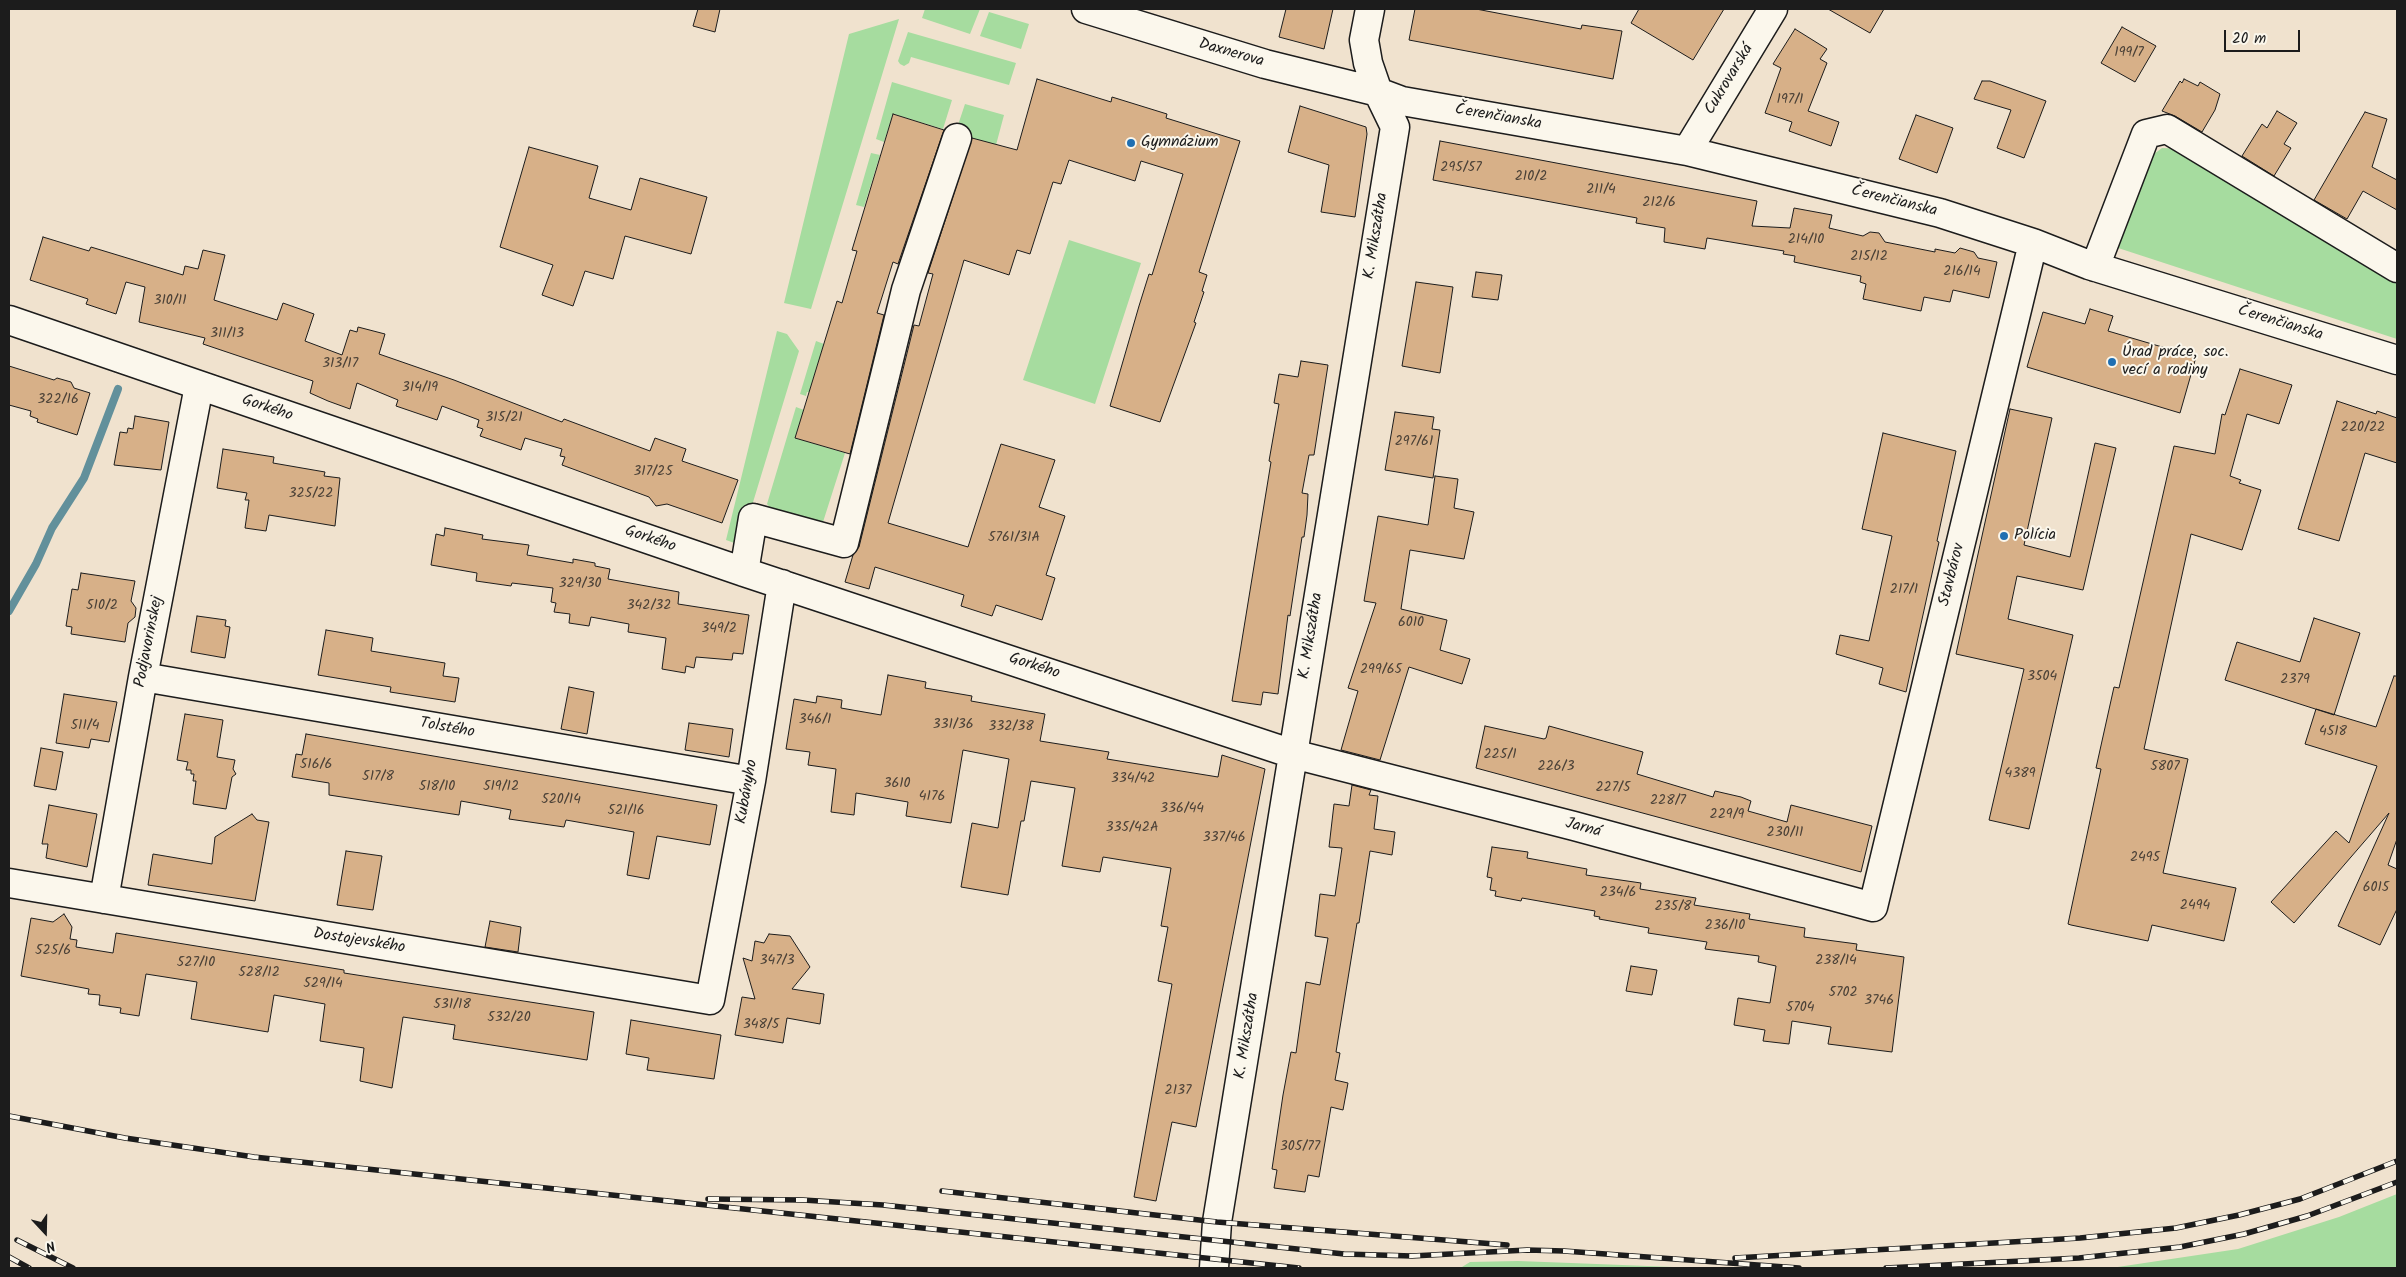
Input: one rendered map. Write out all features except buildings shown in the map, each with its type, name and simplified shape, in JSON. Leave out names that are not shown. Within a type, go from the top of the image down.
[{"type":"street","name":"Daxnerova","points":[[1086,9],[1265,64],[1378,92]]},
{"type":"street","name":"K. Mikszátha","points":[[1214,1268],[1217,1222],[1395,126],[1378,92],[1368,63],[1364,40],[1370,9]]},
{"type":"street","name":"Cukrovarská","points":[[1687,151],[1773,9]]},
{"type":"street","name":"Čerenčianska","points":[[1378,92],[1402,101],[1687,151],[1940,213],[2034,243],[2095,267],[2397,360]]},
{"type":"street","points":[[2095,267],[2146,134],[2167,129],[2397,268]]},
{"type":"street","points":[[744,572],[753,518],[844,543],[906,290],[957,138]]},
{"type":"street","name":"Stavbárov","points":[[1873,907],[2034,243]]},
{"type":"street","name":"Gorkého","points":[[9,320],[744,572],[1293,754]]},
{"type":"street","name":"Podjavorinskej","points":[[104,899],[143,677],[199,386]]},
{"type":"street","name":"Kubányho","points":[[710,1000],[750,781],[782,584]]},
{"type":"street","name":"Tolstého","points":[[143,677],[750,781]]},
{"type":"street","name":"Jarná","points":[[1293,754],[1574,826],[1873,907]]},
{"type":"street","name":"Dostojevského","points":[[9,883],[710,1000]]},
{"type":"green space","points":[[925,9],[980,9],[970,34],[922,18]]},
{"type":"green space","points":[[989,12],[1029,24],[1021,49],[980,36]]},
{"type":"green space","points":[[899,19],[811,309],[784,303],[849,34]]},
{"type":"green space","points":[[908,32],[1016,63],[1009,85],[911,57],[909,63],[904,66],[900,64],[898,61]]},
{"type":"green space","points":[[892,82],[952,100],[943,129],[893,114],[884,142],[876,139]]},
{"type":"green space","points":[[965,104],[1004,115],[996,145],[955,134]]},
{"type":"green space","points":[[2162,148],[2186,149],[2397,278],[2397,339],[2112,246],[2142,163]]},
{"type":"green space","points":[[871,153],[880,155],[864,207],[856,205]]},
{"type":"green space","points":[[1069,240],[1141,263],[1095,404],[1023,380]]},
{"type":"green space","points":[[777,331],[787,334],[799,351],[740,545],[726,540]]},
{"type":"green space","points":[[816,341],[824,344],[809,392],[807,392],[806,396],[800,394]]},
{"type":"green space","points":[[796,407],[804,410],[795,438],[845,453],[823,522],[813,526],[776,515],[767,504]]},
{"type":"green space","points":[[2397,1194],[2397,1268],[2111,1268],[2238,1249],[2339,1217]]},
{"type":"green space","points":[[1518,1261],[1699,1268],[1462,1267],[1470,1262]]},
{"type":"waterway","points":[[9,611],[36,564],[52,528],[84,478],[118,389]]},
{"type":"railway","points":[[9,1116],[125,1138],[254,1157],[1299,1268]]},
{"type":"railway","points":[[1735,1258],[2080,1238],[2176,1228],[2239,1215],[2300,1199],[2397,1161]]},
{"type":"railway","points":[[1886,1268],[2079,1258],[2180,1247],[2244,1234],[2307,1216],[2397,1182]]},
{"type":"railway","points":[[942,1191],[1217,1222],[1507,1245]]},
{"type":"railway","points":[[708,1199],[803,1200],[883,1205],[1344,1254],[1412,1256],[1527,1250],[1564,1251],[1799,1268]]},
{"type":"railway","points":[[17,1240],[73,1268]]},
{"type":"railway","points":[[9,1257],[29,1268]]},
{"type":"place","name":"Gymnázium","points":[[1131,143]]},
{"type":"place","name":"Úrad práce, soc. vecí a rodiny","points":[[2112,362]]},
{"type":"place","name":"Polícia","points":[[2004,536]]}]
